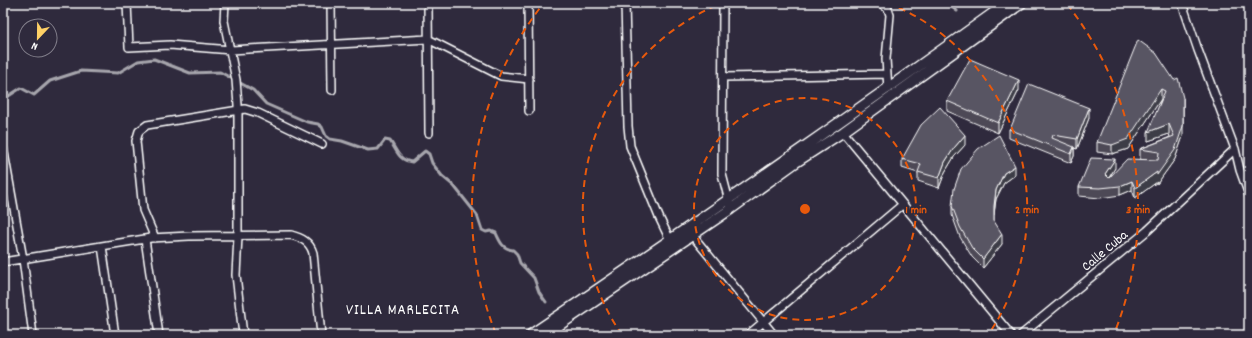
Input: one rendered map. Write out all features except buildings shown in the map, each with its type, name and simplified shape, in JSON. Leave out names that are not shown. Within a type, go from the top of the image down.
[{"type":"street","points":[[128,3],[129,47],[170,45],[231,50],[428,39],[501,76],[528,79]]},
{"type":"street","points":[[224,3],[224,21],[236,80],[238,110],[238,236],[236,275],[243,335]]},
{"type":"street","points":[[331,3],[332,90]]},
{"type":"street","points":[[428,3],[429,134]]},
{"type":"street","points":[[528,3],[529,111]]},
{"type":"street","points":[[625,3],[628,126],[630,146],[658,217],[670,240]]},
{"type":"street","points":[[723,3],[722,174],[732,209]]},
{"type":"street","points":[[881,3],[888,9],[890,15],[886,59],[888,89]]},
{"type":"street","points":[[530,335],[888,89],[1007,3]]},
{"type":"street","points":[[545,335],[843,132],[1022,3]]},
{"type":"street","points":[[1182,3],[1235,149],[1240,170],[1249,195]]},
{"type":"street","points":[[723,77],[887,74]]},
{"type":"street","points":[[155,238],[143,210],[136,141],[139,131],[147,125],[245,110],[258,113],[322,144]]},
{"type":"street","points":[[843,132],[1011,335]]},
{"type":"street","points":[[3,147],[23,259],[33,335]]},
{"type":"street","name":"Calle Cuba","points":[[1021,335],[1147,231],[1235,149]]},
{"type":"street","points":[[748,335],[902,205]]},
{"type":"street","points":[[3,262],[155,238],[189,236],[291,235],[301,238],[311,246],[313,253],[321,335]]},
{"type":"street","points":[[692,235],[774,335]]},
{"type":"street","points":[[145,239],[159,335]]},
{"type":"street","points":[[102,246],[115,335]]},
{"type":"waterway","points":[[3,10],[9,3]]},
{"type":"waterway","points":[[947,3],[957,11]]},
{"type":"waterway","points":[[3,98],[4,99],[21,88],[34,95],[50,81],[81,71],[118,73],[138,61],[154,59],[190,73],[220,72],[253,90],[266,104],[307,122],[318,124],[322,127],[326,136],[330,139],[342,141],[368,150],[378,149],[385,140],[390,141],[401,157],[412,162],[425,151],[429,154],[432,163],[442,176],[454,186],[477,215],[482,230],[496,233],[504,247],[513,250],[517,254],[520,263],[534,278],[539,292],[546,302]]},
{"type":"district","name":"VILLA MARLECITA","points":[[403,309]]}]
